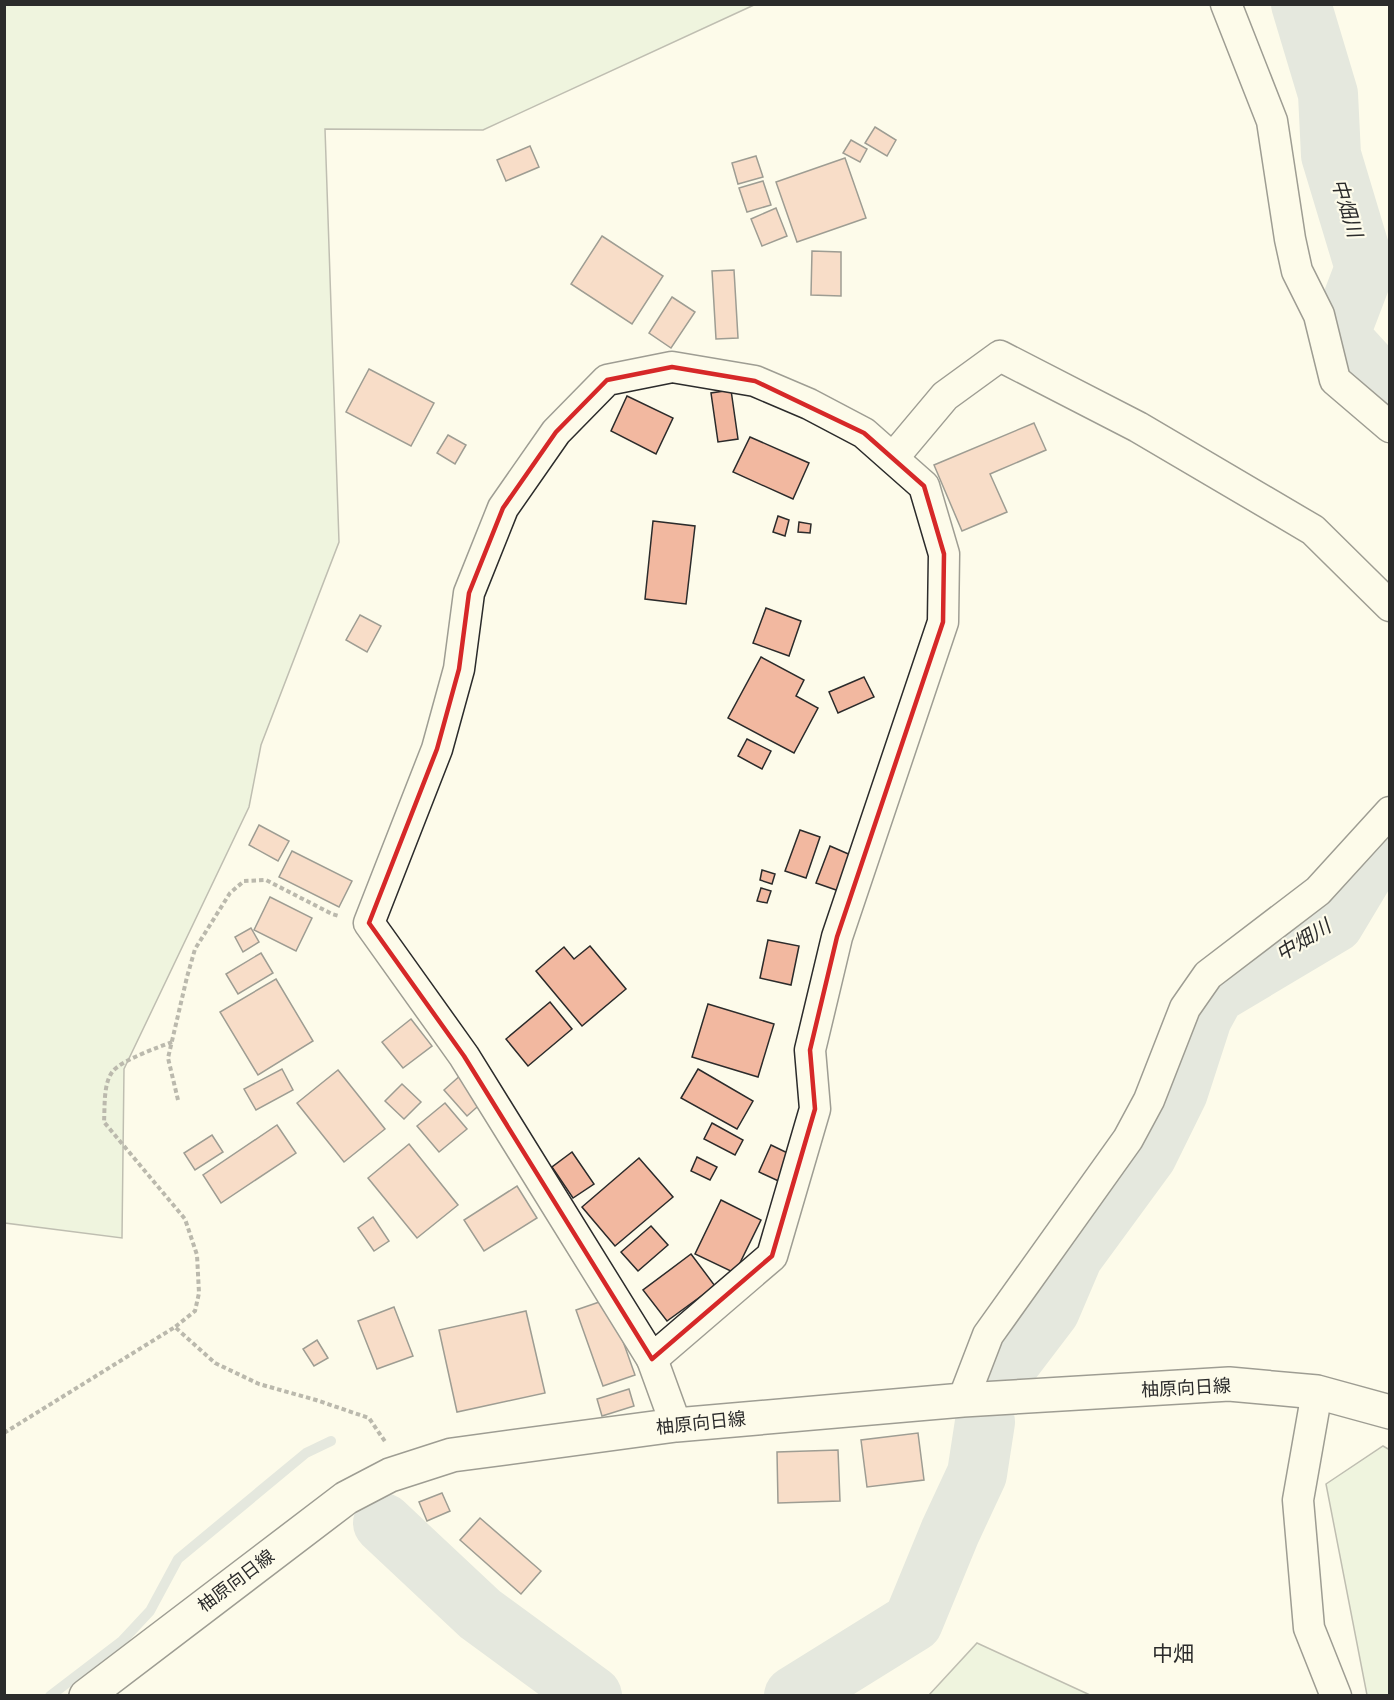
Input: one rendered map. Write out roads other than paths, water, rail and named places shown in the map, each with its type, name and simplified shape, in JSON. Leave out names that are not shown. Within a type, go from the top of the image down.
[{"type":"main road","name":"柚原向日線","points":[[86,1695],[346,1498],[390,1476],[452,1455],[676,1425],[963,1400],[1229,1384],[1317,1392],[1389,1412]]},
{"type":"street","points":[[1226,4],[1272,121],[1297,271],[1319,315],[1335,380],[1389,427]]},
{"type":"street","points":[[893,458],[945,396],[1000,356],[1138,427],[1313,530],[1389,606]]},
{"type":"street","points":[[652,1359],[772,1256],[814,1109],[810,1050],[837,937],[943,622],[944,554],[924,486],[864,433],[809,405],[755,381],[672,366],[607,380],[555,432],[503,508],[469,593],[459,669],[436,749],[369,923],[464,1056],[652,1359],[676,1425]]},
{"type":"street","points":[[963,1400],[988,1335],[1128,1139],[1149,1100],[1185,1008],[1208,975],[1318,891],[1389,812]]},
{"type":"street","points":[[1317,1392],[1298,1500],[1309,1629],[1336,1695]]},
{"type":"waterway","name":"中畑川","points":[[1301,4],[1328,94],[1331,155],[1365,268],[1339,336],[1390,392]]},
{"type":"waterway","points":[[996,1381],[1050,1310],[1073,1256],[1147,1155],[1178,1092],[1202,1018],[1215,994],[1334,923],[1373,858],[1390,846]]},
{"type":"waterway","points":[[794,1696],[913,1622],[977,1474],[985,1422]]},
{"type":"waterway","points":[[50,1696],[122,1641],[150,1611],[178,1559],[306,1453],[331,1441]]},
{"type":"waterway","points":[[383,1523],[480,1614],[592,1696]]},
{"type":"district","name":"中畑","points":[[1173,1654]]}]
